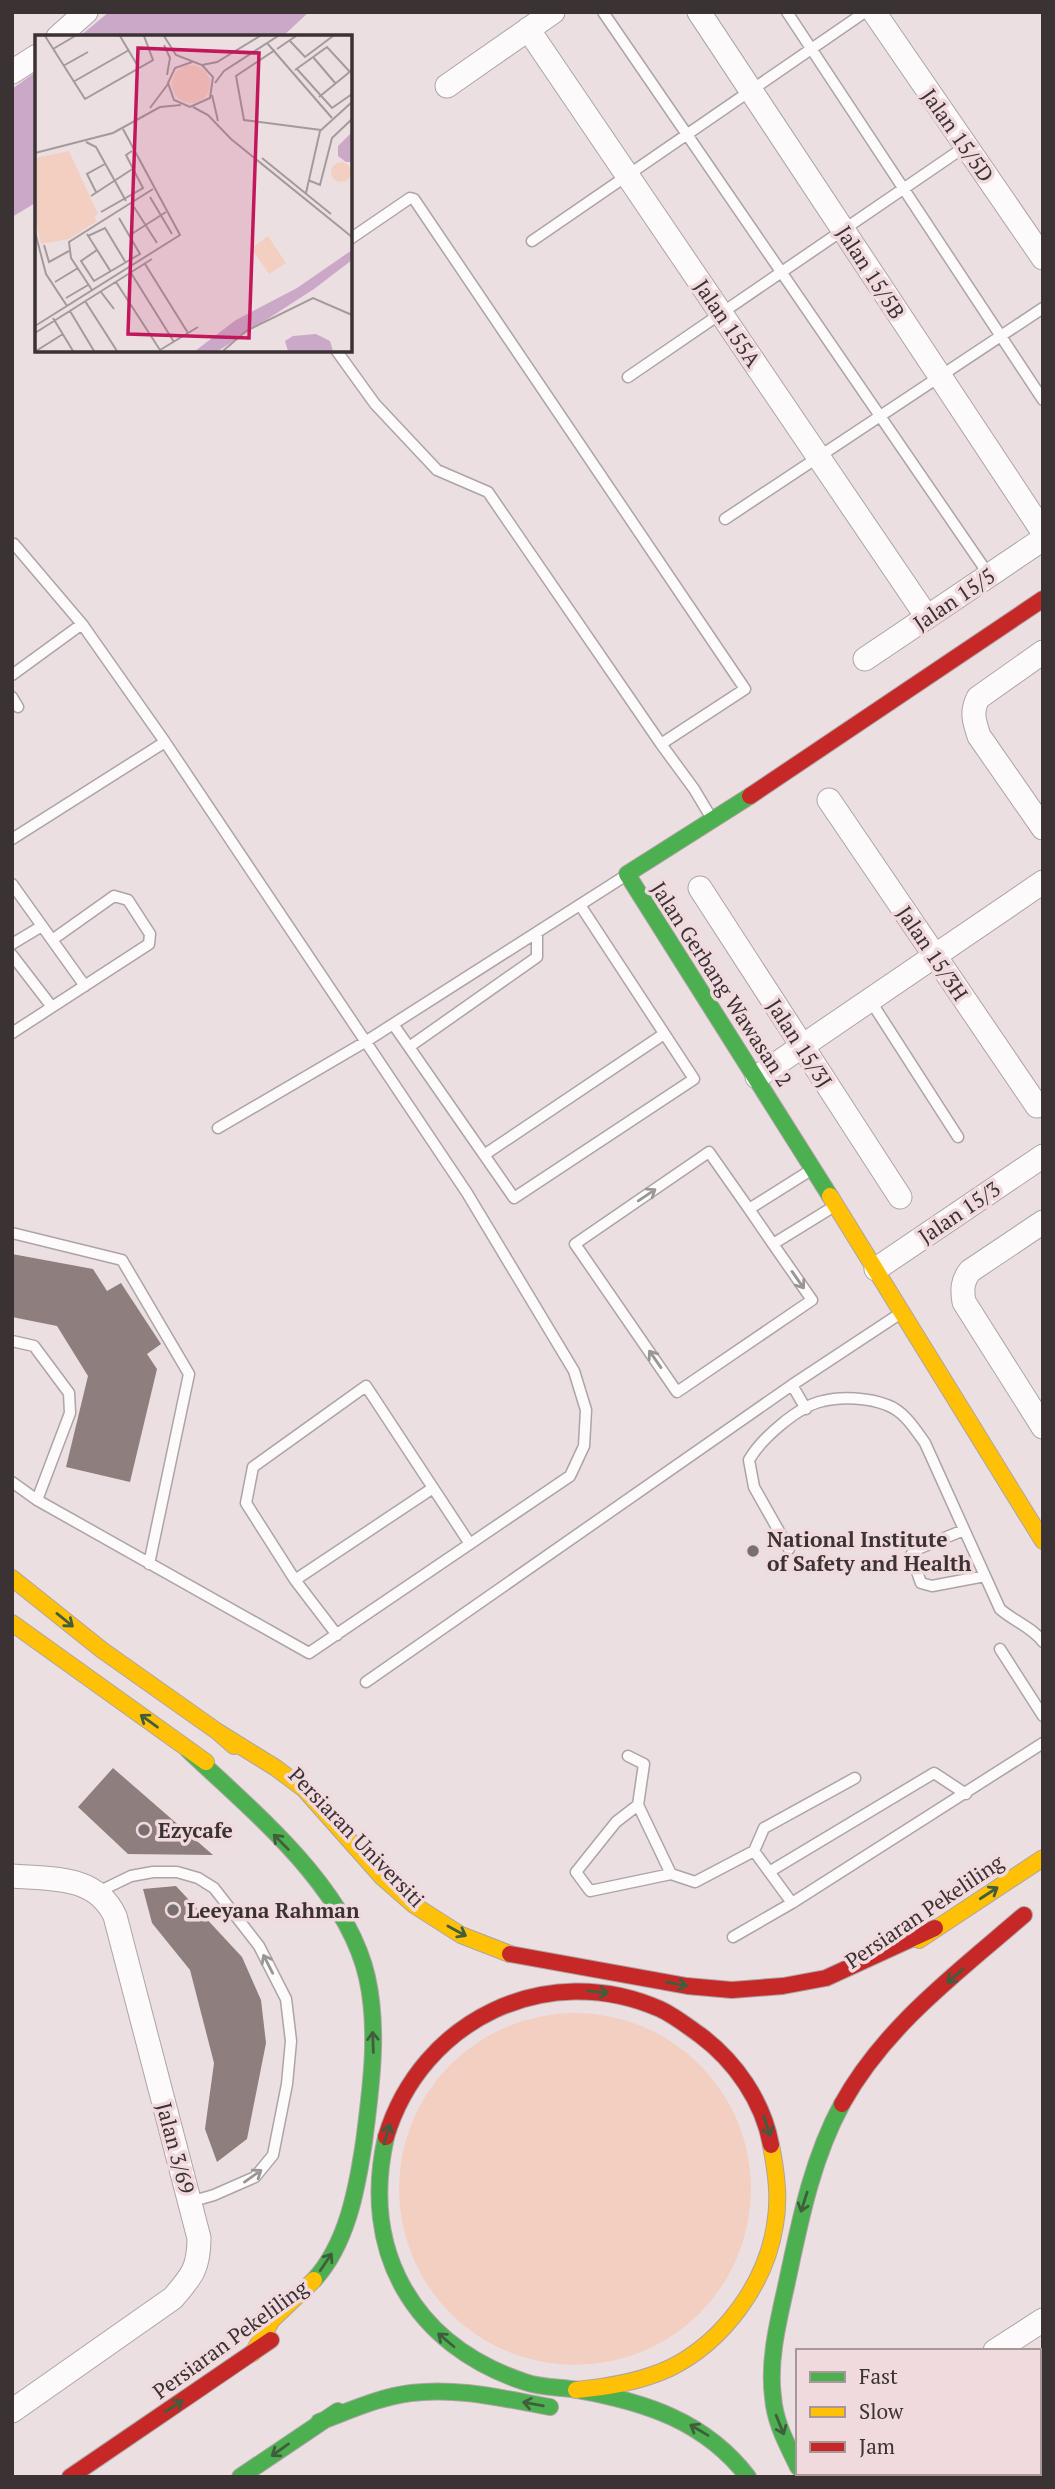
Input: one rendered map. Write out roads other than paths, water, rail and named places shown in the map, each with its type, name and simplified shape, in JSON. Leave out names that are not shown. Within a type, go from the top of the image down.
[{"type":"main road","name":"Jalan Gerbang Wawasan 2","points":[[1043,599],[797,767],[627,874],[814,1168],[1043,1541]]},
{"type":"main road","name":"Persiaran Universiti","points":[[12,1577],[102,1650],[218,1732],[309,1813],[404,1917]]},
{"type":"main road","name":"Persiaran Universiti","points":[[12,1623],[257,1801],[320,1858],[356,1909]]},
{"type":"main road","points":[[218,1732],[304,1789],[382,1877],[414,1905],[461,1935],[513,1955],[687,1986],[732,1990],[783,1986],[826,1978],[935,1928]]},
{"type":"main road","points":[[188,1750],[294,1855],[338,1911],[361,1957],[372,2011],[373,2053],[362,2155],[343,2232],[328,2261],[305,2291],[272,2321],[253,2353]]},
{"type":"main road","name":"Persiaran Pekeliling","points":[[875,1973],[935,1928],[1043,1858]]},
{"type":"main road","points":[[796,2462],[775,2414],[771,2362],[799,2216],[825,2136],[849,2089],[883,2045],[919,2006],[1029,1912],[932,1974]]},
{"type":"main road","points":[[368,1930],[376,1952]]},
{"type":"main road","points":[[533,1983],[557,1992]]},
{"type":"main road","points":[[576,2390],[608,2388],[671,2368],[723,2329],[744,2303],[760,2275],[774,2237],[779,2198],[776,2158],[766,2120],[748,2085],[724,2053],[694,2027],[659,2008],[609,1993],[583,1991],[523,1998],[492,2011],[462,2028],[421,2067],[397,2105],[383,2147],[379,2169],[378,2202],[382,2232],[390,2260],[419,2312],[439,2334],[462,2353],[488,2368],[531,2384],[576,2390],[670,2415],[698,2429],[724,2447],[748,2477]]},
{"type":"main road","points":[[659,2008],[686,2008]]},
{"type":"main road","points":[[395,2078],[397,2105]]},
{"type":"main road","points":[[779,2198],[789,2173]]},
{"type":"main road","points":[[365,2234],[378,2202]]},
{"type":"main road","points":[[757,2315],[760,2275]]},
{"type":"main road","name":"Persiaran Pekeliling","points":[[70,2477],[284,2331]]},
{"type":"main road","points":[[462,2370],[488,2368]]},
{"type":"main road","points":[[240,2477],[364,2394],[411,2376]]},
{"type":"main road","points":[[319,2422],[391,2397],[431,2391],[471,2393],[565,2410]]},
{"type":"main road","points":[[671,2435],[715,2459],[730,2477]]},
{"type":"main road","points":[[774,2456],[788,2477]]},
{"type":"street","points":[[60,35],[86,12]]},
{"type":"street","points":[[447,86],[553,12]]},
{"type":"street","name":"Jalan 15/5B","points":[[699,12],[1043,532]]},
{"type":"street","name":"Jalan 15/5D","points":[[874,12],[1043,258]]},
{"type":"street","name":"Jalan 155A","points":[[528,29],[927,617]]},
{"type":"street","points":[[12,72],[35,57]]},
{"type":"street","name":"Jalan 15/5","points":[[865,659],[1043,539]]},
{"type":"street","points":[[1043,652],[978,698],[973,708],[979,736],[1043,828]]},
{"type":"street","name":"Jalan 15/3H","points":[[829,800],[1037,1105]]},
{"type":"street","points":[[757,1077],[1043,882]]},
{"type":"street","name":"Jalan 15/3J","points":[[700,888],[900,1197]]},
{"type":"street","name":"Jalan 15/3","points":[[876,1269],[1043,1156]]},
{"type":"street","points":[[1043,1222],[970,1271],[964,1278],[962,1289],[964,1302],[1043,1427]]},
{"type":"street","points":[[12,1876],[64,1879],[98,1892]]},
{"type":"street","name":"Jalan 3/69","points":[[12,2410],[173,2298],[193,2275],[199,2258],[199,2238],[115,1916],[109,1903],[98,1892]]},
{"type":"street","points":[[998,2349],[1042,2321]]},
{"type":"lane","points":[[603,12],[989,575]]},
{"type":"lane","points":[[787,12],[1043,400]]},
{"type":"lane","points":[[532,241],[865,12]]},
{"type":"lane","points":[[628,377],[966,146]]},
{"type":"lane","points":[[352,238],[410,198],[414,198],[745,689],[661,744]]},
{"type":"lane","points":[[726,519],[1043,307]]},
{"type":"lane","points":[[337,352],[375,404],[437,470],[488,492],[694,789],[713,821]]},
{"type":"lane","points":[[12,545],[14,544],[82,624],[165,742],[467,1193],[574,1371],[586,1410],[584,1446],[570,1476],[309,1653],[37,1500],[12,1482]]},
{"type":"lane","points":[[12,676],[82,624]]},
{"type":"lane","points":[[12,839],[165,742]]},
{"type":"lane","points":[[218,1128],[365,1042],[627,874]]},
{"type":"lane","points":[[12,884],[85,986]]},
{"type":"lane","points":[[12,1033],[149,944],[150,934],[128,900],[114,896],[52,940]]},
{"type":"lane","points":[[393,1024],[514,1198],[694,1079],[580,905]]},
{"type":"lane","points":[[12,944],[42,926]]},
{"type":"lane","points":[[409,1047],[537,957],[537,932]]},
{"type":"lane","points":[[12,955],[52,1007]]},
{"type":"lane","points":[[870,1000],[958,1137]]},
{"type":"lane","points":[[484,1155],[664,1034]]},
{"type":"lane","points":[[709,1152],[773,1244],[812,1300],[677,1392],[575,1244],[709,1152]]},
{"type":"lane","points":[[749,1209],[814,1168]]},
{"type":"lane","points":[[773,1244],[835,1206]]},
{"type":"lane","points":[[12,1233],[122,1260],[189,1374],[149,1564]]},
{"type":"lane","points":[[366,1682],[792,1385],[903,1312]]},
{"type":"lane","points":[[12,1341],[34,1346],[69,1393],[71,1402],[70,1413],[37,1500]]},
{"type":"lane","points":[[792,1385],[806,1409]]},
{"type":"lane","points":[[337,1635],[295,1580],[246,1503],[253,1466],[366,1386],[470,1544]]},
{"type":"lane","points":[[789,1549],[754,1487],[749,1460],[756,1448],[790,1418],[821,1401],[847,1398],[888,1405],[909,1421],[925,1443],[1000,1609],[1015,1622],[1035,1631],[1043,1642]]},
{"type":"lane","points":[[295,1580],[433,1488]]},
{"type":"lane","points":[[964,1530],[915,1550],[911,1555],[921,1583],[932,1586],[985,1576]]},
{"type":"lane","points":[[1000,1650],[1043,1716]]},
{"type":"lane","points":[[733,1937],[792,1903],[1043,1743]]},
{"type":"lane","points":[[628,1756],[644,1764],[638,1805],[671,1874]]},
{"type":"lane","points":[[769,1872],[934,1773],[966,1794]]},
{"type":"lane","points":[[638,1805],[616,1822],[576,1872],[590,1891],[671,1874],[695,1882],[754,1851],[764,1828],[855,1778]]},
{"type":"lane","points":[[754,1851],[792,1903]]},
{"type":"lane","points":[[98,1892],[131,1876],[153,1872],[177,1872],[198,1878],[214,1888],[258,1945],[286,1999],[291,2041],[287,2084],[273,2155],[255,2177],[190,2202]]},
{"type":"place","name":"National Institute of Safety and Health","points":[[753,1551]]},
{"type":"place","name":"Ezycafe","points":[[144,1830]]},
{"type":"place","name":"Leeyana Rahman","points":[[173,1910]]}]
